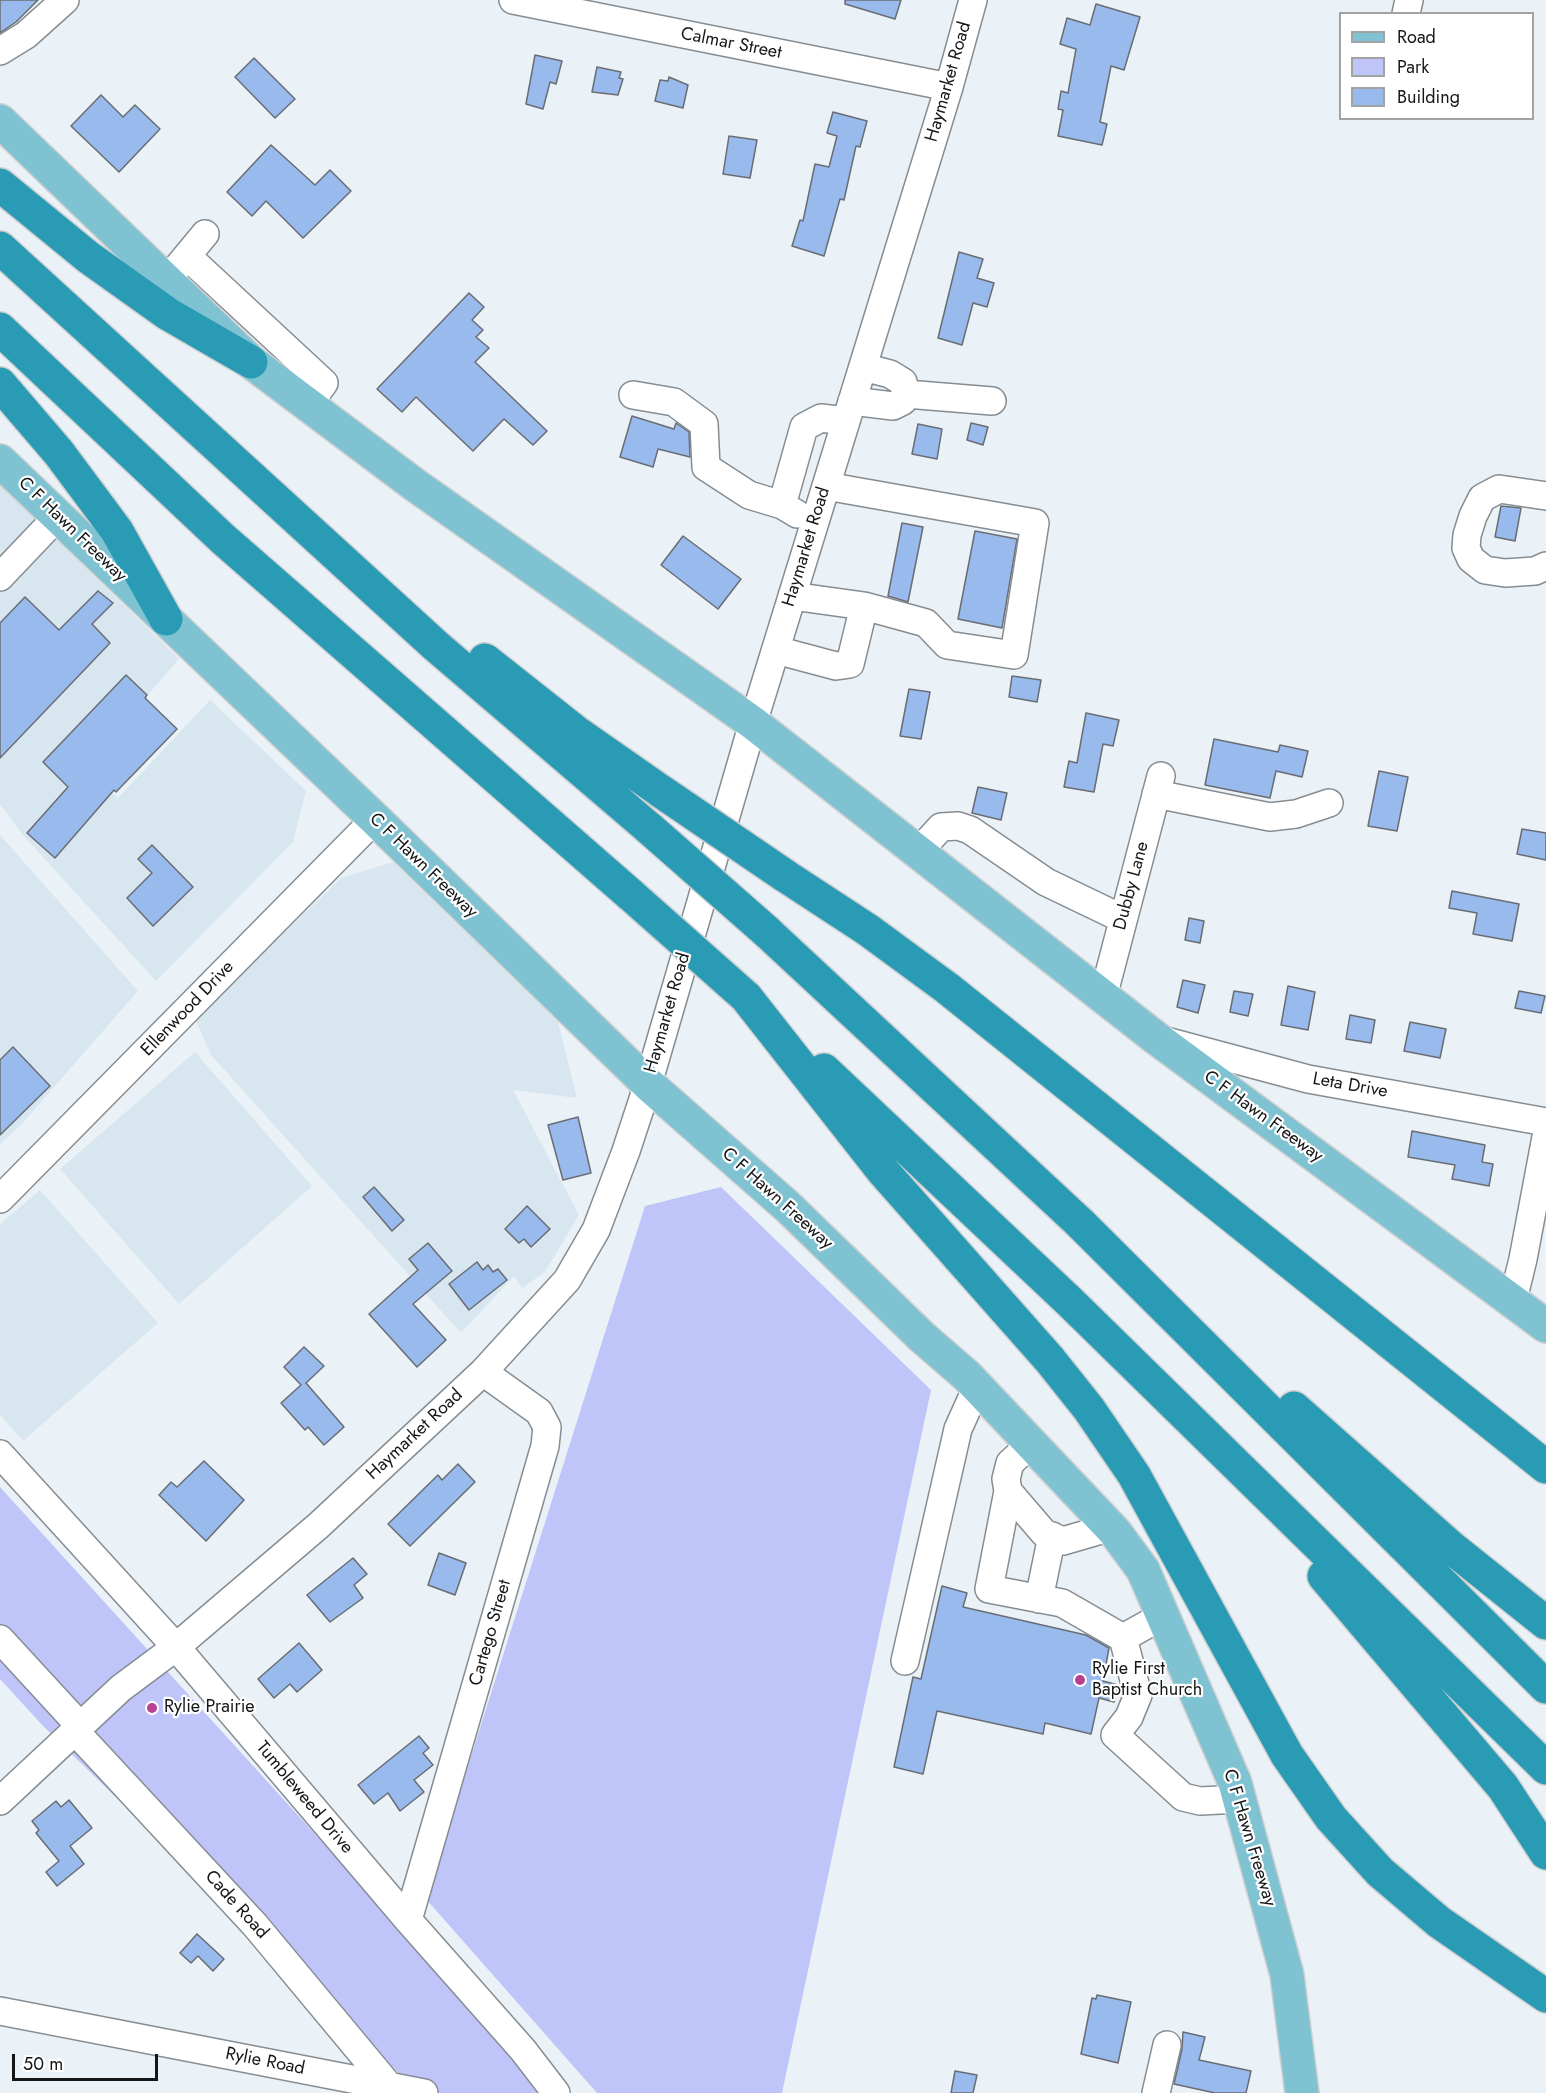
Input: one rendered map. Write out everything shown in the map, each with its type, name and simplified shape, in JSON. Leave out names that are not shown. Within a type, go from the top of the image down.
[{"type":"highway","points":[[0,186],[88,257],[168,314],[251,362]]},
{"type":"highway","points":[[0,248],[436,646],[766,931],[1080,1224],[1546,1687]]},
{"type":"highway","points":[[0,329],[223,539],[746,997],[1027,1261],[1546,1768]]},
{"type":"highway","points":[[0,384],[59,453],[117,531],[166,620]]},
{"type":"highway","points":[[345,561],[448,631],[576,732],[868,930],[947,988],[1503,1430],[1546,1467]]},
{"type":"highway","points":[[746,997],[882,1170],[1043,1352],[1089,1409],[1139,1485],[1287,1755],[1331,1818],[1380,1872],[1439,1922],[1500,1967],[1546,1996]]},
{"type":"highway","points":[[1080,1224],[1452,1548],[1546,1623]]},
{"type":"highway","points":[[1198,1429],[1503,1787],[1546,1853]]},
{"type":"main road","name":"C F Hawn Freeway","points":[[0,121],[251,362],[415,485],[753,723],[1156,1038],[1546,1326]]},
{"type":"main road","name":"C F Hawn Freeway","points":[[0,461],[375,819],[648,1084],[788,1207],[977,1387],[1111,1527],[1143,1570],[1240,1799],[1287,1975],[1302,2093]]},
{"type":"street","points":[[0,51],[26,35],[65,0]]},
{"type":"street","name":"Calmar Street","points":[[513,0],[949,87]]},
{"type":"street","name":"Haymarket Road","points":[[0,1801],[121,1688],[176,1647],[318,1526],[483,1372],[567,1280],[590,1240],[626,1152],[648,1084],[753,723],[949,87],[973,0]]},
{"type":"street","points":[[166,281],[205,234]]},
{"type":"street","points":[[187,256],[324,383],[308,405]]},
{"type":"street","points":[[782,505],[804,427],[821,418],[849,411],[893,406],[903,401],[906,394],[903,382],[890,374],[863,367]]},
{"type":"street","points":[[906,394],[992,401]]},
{"type":"street","points":[[633,395],[674,402],[704,424],[706,467],[749,495],[782,505],[791,512],[815,521]]},
{"type":"street","points":[[792,596],[864,606],[926,623],[947,645],[1014,655],[1035,523],[826,486]]},
{"type":"street","points":[[1546,496],[1499,489],[1482,498],[1473,516],[1466,541],[1471,559],[1485,570],[1505,573],[1535,571],[1546,566]]},
{"type":"street","points":[[0,577],[58,516]]},
{"type":"street","points":[[776,650],[836,666],[850,663],[864,606]]},
{"type":"street","name":"Dubby Lane","points":[[1103,997],[1159,785],[1270,817],[1296,814],[1329,803]]},
{"type":"street","name":"Ellenwood Drive","points":[[0,1199],[375,819]]},
{"type":"street","points":[[918,852],[941,827],[958,826],[970,830],[1046,882],[1123,919]]},
{"type":"street","name":"Leta Drive","points":[[1156,1038],[1308,1079],[1546,1122]]},
{"type":"street","points":[[1513,1300],[1546,1137]]},
{"type":"street","name":"Cartego Street","points":[[408,1920],[545,1446],[547,1427],[539,1412],[483,1372]]},
{"type":"street","points":[[905,1661],[958,1429],[977,1387]]},
{"type":"street","points":[[1032,1443],[1010,1463],[1006,1479],[1008,1491],[989,1589],[1062,1603],[1123,1638],[1138,1695],[1130,1717],[1115,1735],[1183,1797],[1200,1802],[1240,1799]]},
{"type":"street","name":"Tumbleweed Drive","points":[[0,1454],[176,1647],[408,1920],[523,2050],[556,2093]]},
{"type":"street","points":[[1008,1491],[1044,1533],[1063,1540],[1111,1527]]},
{"type":"street","points":[[1039,1599],[1052,1536]]},
{"type":"street","points":[[1123,1638],[1162,1616]]},
{"type":"street","name":"Cade Road","points":[[0,1639],[255,1925],[389,2086]]},
{"type":"street","name":"Rylie Road","points":[[0,2011],[424,2093]]},
{"type":"street","points":[[1156,2093],[1167,2045]]},
{"type":"shaded area","points":[[0,485],[179,659],[85,767],[118,798],[210,700],[306,791],[293,842],[156,981],[22,834],[0,804]]},
{"type":"shaded area","points":[[0,835],[138,991],[20,1126],[0,1144]]},
{"type":"shaded area","points":[[393,862],[558,1022],[577,1098],[513,1090],[579,1215],[545,1272],[522,1288],[514,1276],[461,1333],[211,1055],[195,1019],[341,878]]},
{"type":"shaded area","points":[[195,1052],[312,1186],[179,1304],[60,1169]]},
{"type":"shaded area","points":[[40,1190],[158,1323],[23,1441],[0,1415],[0,1224]]},
{"type":"green space","points":[[721,1187],[931,1390],[782,2093],[597,2093],[426,1899],[645,1206]]},
{"type":"green space","points":[[0,1487],[550,2093],[419,2093],[44,1727],[0,1679]]},
{"type":"building","points":[[0,0],[38,0],[16,22],[0,33]]},
{"type":"building","points":[[845,0],[901,0],[895,19],[845,4]]},
{"type":"building","points":[[1096,4],[1140,17],[1124,70],[1111,66],[1100,122],[1107,124],[1102,145],[1058,136],[1063,110],[1058,109],[1061,91],[1068,93],[1076,49],[1060,44],[1067,18],[1090,25]]},
{"type":"building","points":[[535,55],[562,61],[556,84],[550,82],[543,109],[526,104]]},
{"type":"building","points":[[254,58],[295,99],[275,118],[235,77]]},
{"type":"building","points":[[597,67],[621,72],[619,78],[623,79],[618,95],[592,92]]},
{"type":"building","points":[[669,77],[688,85],[683,108],[655,101],[660,80],[668,81]]},
{"type":"building","points":[[101,95],[123,117],[135,105],[160,129],[119,172],[71,126]]},
{"type":"building","points":[[833,112],[867,121],[860,147],[856,146],[844,200],[840,199],[824,256],[792,246],[800,220],[803,221],[815,164],[829,167],[837,136],[827,133]]},
{"type":"building","points":[[729,136],[757,140],[750,178],[723,174]]},
{"type":"building","points":[[271,145],[315,185],[330,170],[351,191],[303,238],[266,201],[252,216],[227,192]]},
{"type":"building","points":[[959,252],[983,259],[977,278],[994,283],[987,307],[973,303],[962,345],[938,338]]},
{"type":"building","points":[[469,293],[484,307],[472,320],[483,330],[476,337],[489,348],[475,362],[547,431],[533,445],[504,419],[473,451],[416,397],[402,412],[377,389]]},
{"type":"building","points":[[632,416],[674,429],[676,423],[689,432],[690,457],[658,449],[653,467],[620,457]]},
{"type":"building","points":[[971,423],[988,427],[983,445],[967,440]]},
{"type":"building","points":[[918,424],[942,429],[937,459],[912,454]]},
{"type":"building","points":[[1501,506],[1521,508],[1515,541],[1495,537]]},
{"type":"building","points":[[902,523],[923,527],[908,602],[888,596]]},
{"type":"building","points":[[975,531],[1017,539],[1002,628],[958,619]]},
{"type":"building","points":[[683,536],[741,579],[718,609],[661,565]]},
{"type":"building","points":[[98,591],[113,603],[92,624],[110,643],[0,758],[0,623],[25,597],[59,630]]},
{"type":"building","points":[[126,675],[147,695],[145,698],[177,729],[116,792],[114,790],[55,858],[27,833],[68,787],[43,762]]},
{"type":"building","points":[[1012,676],[1041,680],[1037,702],[1009,697]]},
{"type":"building","points":[[909,689],[930,692],[921,739],[900,736]]},
{"type":"building","points":[[1086,713],[1119,720],[1113,746],[1103,744],[1094,792],[1064,787],[1069,761],[1077,763]]},
{"type":"building","points":[[1214,739],[1278,752],[1280,745],[1308,751],[1302,777],[1276,771],[1270,798],[1205,785]]},
{"type":"building","points":[[1379,771],[1408,777],[1397,831],[1368,826]]},
{"type":"building","points":[[978,787],[1007,793],[1001,820],[972,813]]},
{"type":"building","points":[[1522,829],[1546,833],[1546,860],[1517,854]]},
{"type":"building","points":[[152,845],[193,887],[153,926],[127,898],[152,873],[138,859]]},
{"type":"building","points":[[1452,891],[1519,904],[1512,941],[1473,934],[1477,913],[1449,908]]},
{"type":"building","points":[[1189,918],[1204,921],[1200,943],[1185,940]]},
{"type":"building","points":[[1183,980],[1205,985],[1198,1013],[1177,1007]]},
{"type":"building","points":[[1288,986],[1315,992],[1308,1030],[1281,1025]]},
{"type":"building","points":[[1234,991],[1253,994],[1248,1016],[1230,1012]]},
{"type":"building","points":[[1519,991],[1545,996],[1541,1013],[1515,1008]]},
{"type":"building","points":[[1350,1015],[1375,1020],[1371,1043],[1346,1039]]},
{"type":"building","points":[[1410,1022],[1446,1029],[1440,1058],[1404,1051]]},
{"type":"building","points":[[13,1047],[50,1086],[0,1135],[0,1060]]},
{"type":"building","points":[[578,1117],[591,1173],[563,1180],[548,1125]]},
{"type":"building","points":[[1412,1131],[1485,1145],[1482,1162],[1493,1164],[1489,1186],[1452,1179],[1455,1165],[1408,1157]]},
{"type":"building","points":[[374,1187],[404,1220],[392,1231],[363,1197]]},
{"type":"building","points":[[527,1206],[550,1229],[531,1247],[524,1239],[519,1243],[505,1229]]},
{"type":"building","points":[[428,1243],[452,1271],[413,1304],[446,1340],[417,1367],[369,1314],[418,1270],[409,1259]]},
{"type":"building","points":[[477,1262],[483,1270],[488,1265],[493,1272],[498,1269],[507,1280],[469,1310],[449,1284]]},
{"type":"building","points":[[304,1347],[324,1366],[306,1383],[344,1427],[324,1445],[308,1427],[305,1430],[281,1403],[301,1385],[284,1367]]},
{"type":"building","points":[[204,1461],[244,1500],[206,1541],[159,1495],[171,1482],[177,1487]]},
{"type":"building","points":[[458,1464],[475,1482],[410,1546],[388,1524],[438,1475],[442,1480]]},
{"type":"building","points":[[439,1553],[466,1563],[455,1595],[428,1585]]},
{"type":"building","points":[[353,1558],[367,1574],[354,1585],[363,1598],[330,1622],[307,1595]]},
{"type":"building","name":"Rylie First Baptist Church","points":[[942,1586],[967,1593],[963,1607],[1086,1635],[1109,1648],[1103,1681],[1118,1685],[1114,1702],[1099,1698],[1091,1734],[1045,1723],[1043,1734],[937,1711],[923,1774],[894,1767],[913,1677],[921,1679]]},
{"type":"building","points":[[299,1643],[322,1670],[297,1692],[290,1684],[274,1698],[258,1679]]},
{"type":"building","points":[[419,1736],[429,1748],[423,1753],[433,1765],[414,1780],[424,1792],[400,1811],[388,1793],[374,1804],[358,1785]]},
{"type":"building","points":[[69,1800],[92,1828],[70,1846],[84,1864],[57,1886],[46,1872],[59,1861],[36,1833],[39,1830],[32,1821],[56,1801],[61,1807]]},
{"type":"building","points":[[197,1934],[224,1959],[213,1971],[198,1956],[191,1963],[180,1953]]},
{"type":"building","points":[[1097,1995],[1131,2002],[1118,2063],[1081,2054],[1092,1998],[1096,1999]]},
{"type":"building","points":[[1183,2032],[1205,2037],[1199,2060],[1251,2071],[1246,2093],[1215,2093],[1174,2084],[1182,2049]]},
{"type":"building","points":[[955,2071],[977,2075],[973,2093],[951,2093]]},
{"type":"place","name":"Rylie First Baptist Church","points":[[1080,1680]]},
{"type":"place","name":"Rylie Prairie","points":[[152,1708]]}]
